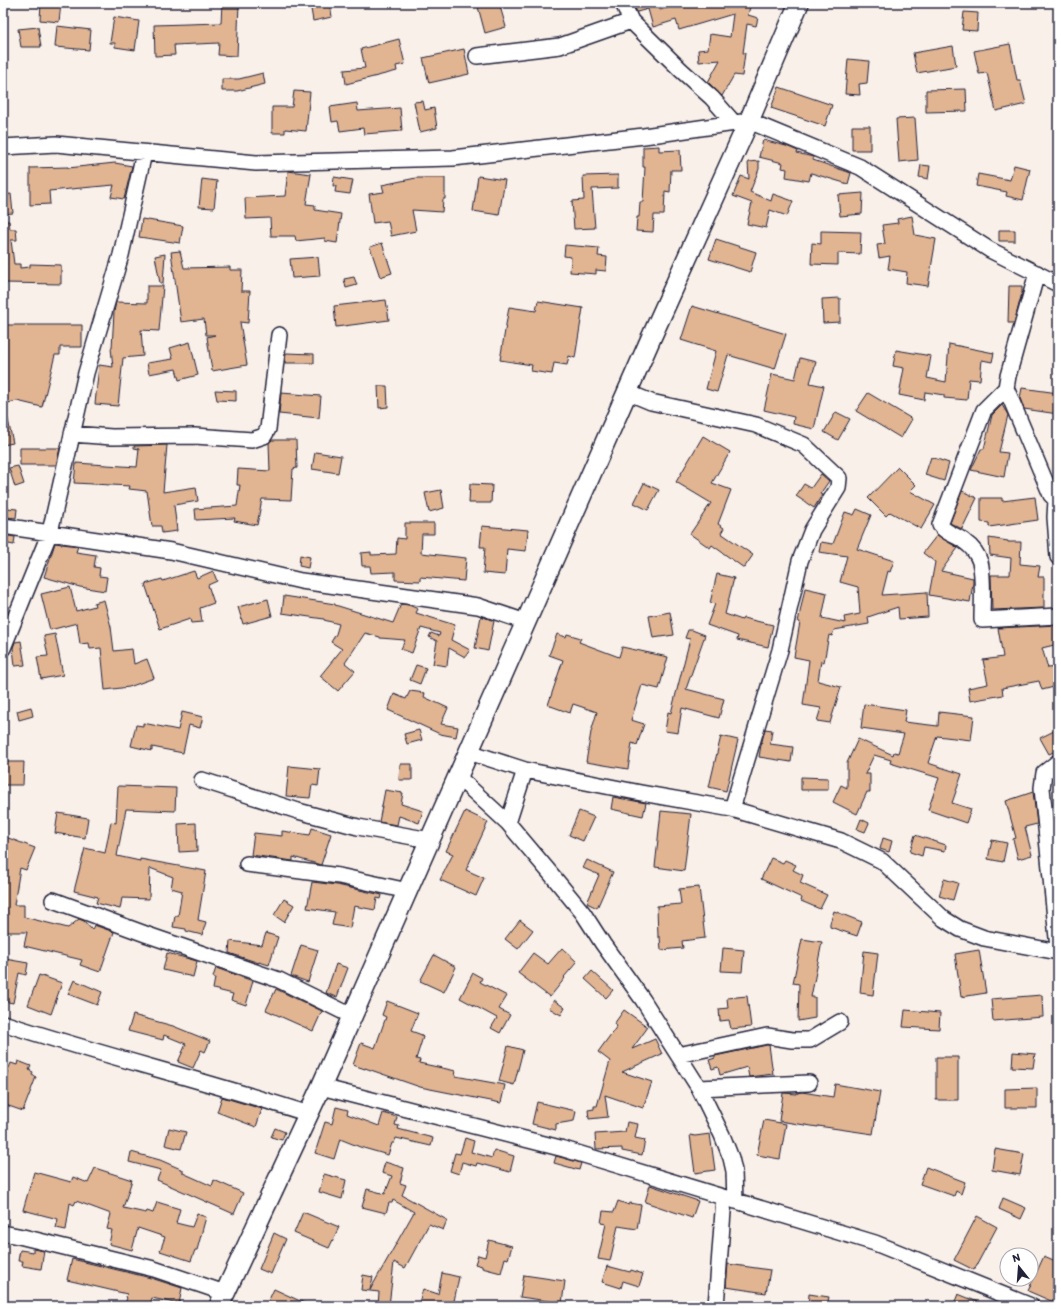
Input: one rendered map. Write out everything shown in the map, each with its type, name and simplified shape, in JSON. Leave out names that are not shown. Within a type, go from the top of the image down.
[{"type":"main road","points":[[222,1300],[309,1114],[408,891],[627,392],[741,122],[799,3]]},
{"type":"street","points":[[622,3],[631,21],[681,70],[741,122],[860,167],[990,250],[1058,284]]},
{"type":"street","points":[[477,56],[560,46],[631,21]]},
{"type":"street","points":[[3,147],[56,144],[256,163],[453,158],[644,136],[741,122]]},
{"type":"street","points":[[3,648],[50,532],[86,373],[121,255],[144,153]]},
{"type":"street","points":[[1037,273],[1006,388],[1051,495],[1057,501],[1055,517],[1058,557]]},
{"type":"street","points":[[72,434],[112,436],[195,436],[252,440],[264,436],[268,429],[279,335]]},
{"type":"street","points":[[1006,388],[984,410],[940,525],[943,530],[963,540],[973,548],[980,562],[982,620],[1058,616]]},
{"type":"street","points":[[627,392],[651,402],[756,425],[804,445],[839,478],[838,488],[812,530],[800,562],[780,650],[732,809]]},
{"type":"street","points":[[3,526],[171,551],[301,581],[478,606],[526,622]]},
{"type":"street","points":[[469,752],[525,770],[732,809],[841,841],[882,861],[944,919],[960,929],[984,938],[1058,952]]},
{"type":"street","points":[[1058,762],[1044,773],[1042,788],[1058,948]]},
{"type":"street","points":[[508,823],[525,770]]},
{"type":"street","points":[[458,777],[508,823],[583,913],[643,1000],[699,1088],[732,1158],[734,1172],[716,1306]]},
{"type":"street","points":[[202,780],[298,811],[358,827],[430,840]]},
{"type":"street","points":[[247,864],[339,876],[408,891]]},
{"type":"street","points":[[53,900],[148,935],[279,980],[352,1016]]},
{"type":"street","points":[[678,1054],[767,1036],[792,1040],[810,1040],[840,1022]]},
{"type":"street","points":[[3,1023],[65,1043],[249,1094],[309,1114]]},
{"type":"street","points":[[699,1088],[808,1083]]},
{"type":"street","points":[[321,1087],[564,1149],[875,1243],[1031,1306]]},
{"type":"street","points":[[3,1233],[23,1236],[154,1269],[222,1300]]},
{"type":"building","points":[[41,3],[61,3],[59,22],[40,20]]},
{"type":"building","points":[[222,3],[239,3],[237,56],[218,55],[219,43],[174,45],[175,55],[155,56],[154,25],[221,23]]},
{"type":"building","points":[[310,3],[330,3],[332,17],[313,21]]},
{"type":"building","points":[[477,3],[499,3],[506,27],[485,33]]},
{"type":"building","points":[[633,3],[658,3],[660,10],[685,3],[751,3],[748,15],[758,18],[756,26],[747,24],[743,53],[745,53],[742,76],[734,75],[722,96],[708,82],[720,60],[699,62],[698,50],[708,49],[710,34],[730,37],[733,14],[679,30],[676,20],[653,27],[648,9],[637,12]]},
{"type":"building","points":[[964,12],[978,13],[977,31],[962,30]]},
{"type":"building","points":[[114,17],[139,21],[135,50],[115,47],[115,43],[110,43]]},
{"type":"building","points":[[57,26],[91,30],[89,50],[55,47]]},
{"type":"building","points":[[38,27],[41,47],[21,47],[18,29]]},
{"type":"building","points":[[399,39],[405,64],[396,66],[397,71],[346,84],[344,70],[365,68],[361,49]]},
{"type":"building","points":[[1010,44],[1017,80],[1020,80],[1026,104],[996,111],[987,73],[979,74],[974,51]]},
{"type":"building","points":[[953,46],[956,66],[917,73],[913,53]]},
{"type":"building","points":[[464,49],[469,74],[429,83],[423,58]]},
{"type":"building","points":[[848,59],[869,61],[867,83],[859,84],[860,95],[845,94]]},
{"type":"building","points":[[263,73],[265,84],[237,91],[222,91],[222,79],[239,79]]},
{"type":"building","points":[[779,87],[832,105],[825,126],[771,108]]},
{"type":"building","points":[[966,89],[967,111],[926,112],[926,90]]},
{"type":"building","points":[[294,91],[310,92],[306,131],[285,129],[285,133],[272,133],[272,107],[292,107]]},
{"type":"building","points":[[423,101],[425,110],[434,108],[437,128],[420,132],[414,102]]},
{"type":"building","points":[[357,103],[358,111],[400,108],[402,131],[364,134],[363,128],[340,131],[338,121],[332,122],[330,107]]},
{"type":"building","points":[[915,118],[918,160],[899,162],[896,119]]},
{"type":"building","points":[[852,126],[870,126],[870,150],[852,150]]},
{"type":"building","points":[[763,140],[786,146],[798,151],[797,153],[813,157],[813,160],[851,173],[848,184],[811,173],[809,181],[786,177],[787,169],[782,168],[783,163],[759,157]]},
{"type":"building","points":[[659,146],[659,151],[680,150],[681,170],[671,170],[670,192],[665,191],[664,215],[654,215],[653,232],[636,231],[640,202],[643,202],[645,167],[643,167],[643,147]]},
{"type":"building","points":[[759,161],[759,169],[750,192],[771,201],[773,194],[793,201],[787,216],[770,210],[766,228],[747,224],[752,203],[733,196],[741,176],[749,179],[748,162]]},
{"type":"building","points":[[115,163],[132,166],[124,199],[111,197],[114,185],[49,191],[50,204],[30,205],[30,168],[68,168]]},
{"type":"building","points":[[921,165],[930,166],[928,179],[919,177]]},
{"type":"building","points":[[1014,165],[1030,169],[1023,200],[1006,196],[1007,192],[976,186],[978,174],[1010,180]]},
{"type":"building","points":[[288,171],[311,174],[306,204],[315,205],[315,210],[341,214],[337,243],[325,241],[325,238],[296,241],[295,236],[271,236],[270,218],[246,219],[245,198],[285,196]]},
{"type":"building","points":[[618,175],[618,188],[592,189],[595,228],[574,229],[572,201],[584,200],[583,176]]},
{"type":"building","points":[[478,176],[505,180],[499,215],[473,211]]},
{"type":"building","points":[[334,177],[353,180],[350,194],[335,192],[336,186],[333,186]]},
{"type":"building","points":[[416,178],[445,178],[445,199],[443,199],[442,212],[412,210],[416,231],[391,236],[388,221],[373,223],[369,194],[384,192],[382,185]]},
{"type":"building","points":[[202,179],[217,181],[214,208],[199,207]]},
{"type":"building","points":[[863,193],[862,214],[840,216],[838,195]]},
{"type":"building","points":[[11,194],[13,213],[3,214],[3,195]]},
{"type":"building","points":[[912,216],[915,235],[936,239],[928,286],[906,283],[907,272],[888,269],[890,256],[879,258],[877,245],[885,244],[882,225],[898,223],[897,219]]},
{"type":"building","points":[[142,219],[183,226],[180,243],[139,237]]},
{"type":"building","points":[[3,221],[9,221],[10,229],[16,229],[17,240],[11,240],[14,264],[20,264],[20,268],[30,267],[30,264],[61,265],[61,284],[3,283]]},
{"type":"building","points":[[999,230],[1015,230],[1015,241],[999,241]]},
{"type":"building","points":[[821,231],[861,232],[860,254],[838,253],[838,265],[811,264],[812,243],[821,244]]},
{"type":"building","points":[[716,239],[756,252],[750,272],[709,259]]},
{"type":"building","points":[[382,243],[392,273],[380,277],[370,247]]},
{"type":"building","points":[[565,245],[599,248],[598,256],[607,257],[606,271],[596,270],[596,274],[570,272],[571,257],[564,256]]},
{"type":"building","points":[[180,251],[184,268],[230,267],[230,270],[242,270],[241,291],[250,291],[248,323],[240,322],[247,365],[212,371],[207,337],[215,335],[206,335],[204,319],[181,322],[171,252]]},
{"type":"building","points":[[165,254],[163,283],[160,283],[155,256]]},
{"type":"building","points":[[318,257],[320,276],[292,278],[290,259]]},
{"type":"building","points":[[354,277],[357,285],[346,288],[344,279]]},
{"type":"building","points":[[147,286],[163,286],[159,331],[141,330],[143,356],[123,358],[118,406],[95,404],[99,365],[113,367],[111,348],[116,302],[147,303]]},
{"type":"building","points":[[1009,286],[1022,286],[1022,293],[1014,323],[1008,323]]},
{"type":"building","points":[[840,298],[840,322],[823,323],[822,299]]},
{"type":"building","points":[[386,300],[389,320],[336,327],[334,306]]},
{"type":"building","points":[[538,301],[583,308],[575,358],[569,356],[567,365],[554,363],[552,374],[531,371],[532,365],[500,360],[509,307],[536,311]]},
{"type":"building","points":[[692,306],[786,334],[775,369],[728,355],[717,392],[706,389],[716,351],[681,340]]},
{"type":"building","points":[[3,325],[82,325],[82,347],[60,347],[60,355],[55,355],[42,407],[17,401],[3,404]]},
{"type":"building","points":[[190,342],[198,375],[179,380],[176,369],[149,374],[147,363],[173,359],[170,348]]},
{"type":"building","points":[[949,344],[994,353],[992,362],[982,360],[980,380],[969,379],[967,400],[944,398],[944,395],[925,392],[924,400],[899,395],[904,368],[893,366],[896,350],[931,356],[927,378],[946,382]]},
{"type":"building","points":[[286,353],[314,354],[314,363],[285,363]]},
{"type":"building","points":[[800,358],[816,362],[810,383],[824,386],[814,429],[793,424],[794,417],[764,410],[772,374],[795,379]]},
{"type":"building","points":[[378,386],[387,386],[388,407],[379,408]]},
{"type":"building","points":[[1022,388],[1058,393],[1058,414],[1024,409],[1020,398]]},
{"type":"building","points":[[215,390],[236,391],[236,401],[217,400]]},
{"type":"building","points":[[281,393],[321,396],[319,418],[279,414]]},
{"type":"building","points":[[868,393],[912,419],[901,438],[856,411]]},
{"type":"building","points":[[1002,405],[1008,415],[999,452],[1008,453],[1004,477],[971,470],[981,449],[984,449],[992,415]]},
{"type":"building","points":[[836,412],[850,419],[838,440],[824,432]]},
{"type":"building","points":[[7,415],[13,443],[3,445],[3,416]]},
{"type":"building","points":[[703,436],[730,452],[712,483],[731,490],[718,524],[724,528],[721,533],[753,555],[744,568],[712,545],[710,548],[690,534],[711,503],[676,482]]},
{"type":"building","points":[[272,440],[296,440],[297,468],[293,469],[291,500],[262,499],[257,525],[234,521],[235,518],[196,520],[195,509],[237,506],[240,485],[237,485],[238,469],[270,471],[269,443]]},
{"type":"building","points":[[167,445],[163,492],[196,487],[198,501],[174,505],[177,531],[162,533],[161,526],[152,526],[147,491],[129,489],[130,486],[74,483],[76,463],[137,467],[139,449],[134,448],[134,446]]},
{"type":"building","points":[[20,448],[60,448],[56,465],[20,465]]},
{"type":"building","points":[[315,452],[341,456],[338,473],[312,469]]},
{"type":"building","points":[[931,457],[949,463],[944,481],[925,475]]},
{"type":"building","points":[[18,466],[24,484],[15,487],[9,468]]},
{"type":"building","points":[[898,467],[916,485],[910,491],[935,505],[921,529],[890,512],[886,516],[868,498]]},
{"type":"building","points":[[821,474],[829,481],[820,494],[822,495],[814,508],[796,496],[804,484],[811,488]]},
{"type":"building","points":[[644,483],[659,490],[648,510],[634,503]]},
{"type":"building","points":[[470,484],[492,485],[491,503],[469,503]]},
{"type":"building","points":[[441,490],[444,508],[429,512],[425,493]]},
{"type":"building","points":[[962,491],[977,498],[962,529],[950,523]]},
{"type":"building","points":[[1035,497],[1038,520],[989,527],[989,523],[981,522],[981,498],[1002,498],[1002,501]]},
{"type":"building","points":[[7,508],[17,509],[16,518],[7,517]]},
{"type":"building","points":[[857,509],[871,515],[857,549],[894,561],[890,572],[888,571],[882,595],[927,592],[928,617],[899,619],[898,607],[868,617],[869,624],[834,630],[832,636],[829,635],[824,662],[821,661],[818,681],[841,687],[830,723],[817,721],[821,708],[803,705],[809,660],[794,657],[800,622],[798,622],[805,588],[827,593],[822,618],[845,623],[844,617],[860,614],[858,587],[840,582],[847,556],[819,552],[821,542],[833,544],[845,512],[854,515]]},
{"type":"building","points":[[405,523],[434,523],[434,534],[422,534],[421,553],[466,558],[464,581],[420,577],[420,581],[395,580],[395,572],[371,573],[370,566],[362,566],[361,553],[371,552],[371,555],[396,554],[397,538],[405,539]]},
{"type":"building","points":[[482,526],[528,530],[526,551],[507,549],[505,575],[483,573],[485,547],[480,547]]},
{"type":"building","points":[[3,535],[15,537],[14,545],[3,543]]},
{"type":"building","points":[[937,535],[958,548],[941,571],[973,578],[970,602],[929,595],[935,562],[923,553]]},
{"type":"building","points":[[989,538],[1008,542],[1021,542],[1020,564],[1040,566],[1038,577],[1044,577],[1044,608],[992,610],[991,575],[1010,575],[1011,558],[990,555]]},
{"type":"building","points":[[55,543],[78,546],[76,552],[96,555],[94,567],[100,568],[99,576],[107,577],[105,591],[80,587],[44,577]]},
{"type":"building","points":[[300,555],[310,557],[308,568],[299,566]]},
{"type":"building","points":[[194,571],[197,578],[213,571],[217,581],[208,585],[214,603],[200,608],[202,622],[191,623],[190,619],[160,629],[145,584],[162,579],[163,581]]},
{"type":"building","points":[[717,574],[734,578],[725,614],[742,620],[743,618],[773,625],[768,647],[737,640],[738,636],[707,625],[715,604],[710,603]]},
{"type":"building","points":[[70,587],[76,611],[95,606],[94,603],[104,600],[111,627],[114,651],[132,649],[134,664],[147,659],[154,678],[129,687],[105,690],[101,648],[90,649],[89,643],[80,644],[77,623],[50,630],[41,594]]},
{"type":"building","points":[[284,596],[335,604],[393,623],[401,604],[409,605],[418,609],[416,613],[455,625],[451,640],[470,650],[465,657],[449,648],[447,666],[433,664],[437,641],[429,637],[431,633],[439,636],[440,633],[421,628],[412,653],[401,649],[405,640],[380,638],[365,633],[345,663],[355,671],[338,691],[320,676],[342,649],[331,642],[336,634],[339,624],[324,619],[282,613]]},
{"type":"building","points":[[268,599],[272,616],[243,624],[238,607]]},
{"type":"building","points":[[670,612],[674,635],[653,638],[649,616]]},
{"type":"building","points":[[481,616],[494,621],[488,651],[475,648]]},
{"type":"building","points":[[1058,625],[1058,644],[1042,648],[1048,668],[1058,667],[1058,686],[1042,690],[1039,681],[1002,688],[1003,695],[970,701],[968,688],[988,684],[983,660],[1003,657],[998,628]]},
{"type":"building","points":[[688,630],[705,635],[686,689],[724,699],[719,718],[682,708],[678,733],[665,731],[668,712],[671,713],[690,639],[685,638]]},
{"type":"building","points":[[55,634],[63,675],[41,679],[37,657],[48,656],[44,636]]},
{"type":"building","points":[[557,634],[566,637],[567,634],[581,638],[579,642],[619,657],[622,647],[668,657],[659,689],[642,685],[631,720],[644,724],[637,745],[632,743],[628,769],[586,762],[591,732],[597,712],[573,704],[570,713],[548,705],[563,660],[549,655]]},
{"type":"building","points":[[21,641],[25,665],[15,666],[13,648],[15,642]]},
{"type":"building","points":[[416,665],[426,668],[420,684],[410,680]]},
{"type":"building","points":[[410,691],[425,693],[424,697],[448,708],[441,724],[458,727],[456,737],[440,734],[388,710],[394,694],[406,699]]},
{"type":"building","points":[[864,704],[906,710],[904,722],[938,726],[939,712],[974,716],[971,740],[937,736],[928,763],[962,774],[952,803],[971,809],[966,823],[928,810],[939,778],[890,763],[891,760],[874,755],[865,774],[870,774],[870,792],[867,792],[857,814],[833,802],[841,785],[847,788],[847,763],[858,739],[893,755],[894,752],[898,753],[904,734],[861,728]]},
{"type":"building","points":[[31,707],[33,716],[19,720],[17,711]]},
{"type":"building","points":[[182,712],[203,717],[200,728],[189,725],[183,753],[152,747],[152,751],[131,746],[136,725],[143,726],[143,723],[178,730]]},
{"type":"building","points":[[765,729],[772,730],[770,744],[793,747],[791,762],[759,757]]},
{"type":"building","points":[[1058,729],[1058,750],[1049,754],[1040,738]]},
{"type":"building","points":[[419,730],[422,740],[407,744],[404,734]]},
{"type":"building","points":[[721,736],[738,740],[726,791],[709,787]]},
{"type":"building","points":[[3,762],[24,762],[23,785],[3,785]]},
{"type":"building","points":[[400,764],[412,764],[412,780],[399,780]]},
{"type":"building","points":[[289,766],[320,769],[318,786],[312,785],[310,798],[286,796]]},
{"type":"building","points":[[801,777],[828,778],[828,790],[801,790]]},
{"type":"building","points":[[118,786],[176,788],[175,811],[126,809],[117,856],[206,871],[198,920],[206,922],[202,935],[186,931],[186,929],[173,927],[175,916],[178,916],[182,891],[171,888],[173,877],[150,868],[149,899],[122,898],[120,909],[96,903],[98,897],[74,891],[85,848],[105,853],[111,822],[116,823]]},
{"type":"building","points":[[385,790],[403,793],[401,804],[423,811],[419,823],[399,816],[397,825],[379,822]]},
{"type":"building","points":[[1033,792],[1037,824],[1025,827],[1032,855],[1018,859],[1013,839],[1016,838],[1006,801]]},
{"type":"building","points":[[613,797],[646,803],[643,816],[611,809]]},
{"type":"building","points":[[465,811],[488,822],[466,870],[484,878],[476,896],[440,880],[453,854],[446,851]]},
{"type":"building","points":[[579,811],[594,817],[583,841],[569,835]]},
{"type":"building","points":[[661,811],[691,814],[684,871],[655,867]]},
{"type":"building","points":[[58,813],[88,818],[85,838],[55,833]]},
{"type":"building","points":[[861,819],[869,823],[865,832],[857,829]]},
{"type":"building","points":[[196,823],[197,851],[179,852],[178,824]]},
{"type":"building","points":[[312,828],[331,834],[321,865],[293,857],[293,861],[251,855],[254,833],[282,836],[282,831],[310,835]]},
{"type":"building","points":[[915,835],[946,845],[945,851],[924,847],[922,856],[910,852]]},
{"type":"building","points":[[3,836],[35,848],[26,870],[20,868],[14,905],[24,905],[24,917],[68,928],[79,919],[84,921],[92,930],[94,925],[114,932],[100,972],[80,965],[82,960],[24,946],[27,932],[3,932]]},
{"type":"building","points":[[883,838],[892,841],[889,852],[880,849]]},
{"type":"building","points":[[992,840],[1007,843],[1003,862],[988,859]]},
{"type":"building","points":[[771,858],[783,863],[785,860],[796,865],[793,870],[803,875],[800,883],[827,895],[820,909],[801,901],[802,898],[761,879]]},
{"type":"building","points":[[587,860],[613,872],[597,908],[587,903],[599,875],[583,868]]},
{"type":"building","points":[[944,879],[958,883],[953,900],[939,896]]},
{"type":"building","points":[[312,882],[337,885],[382,895],[381,899],[377,898],[375,910],[354,906],[350,928],[332,925],[335,912],[307,908]]},
{"type":"building","points":[[699,887],[705,938],[682,941],[683,948],[661,950],[660,937],[658,937],[657,906],[681,904],[679,889]]},
{"type":"building","points":[[284,899],[294,905],[284,922],[274,915]]},
{"type":"building","points":[[834,911],[862,922],[857,936],[830,927]]},
{"type":"building","points":[[520,920],[533,930],[518,949],[505,939]]},
{"type":"building","points":[[266,933],[278,937],[269,965],[229,953],[230,941],[262,945]]},
{"type":"building","points":[[802,939],[822,942],[811,997],[815,997],[815,1018],[798,1021],[799,984],[793,983]]},
{"type":"building","points":[[301,945],[318,950],[308,982],[291,976]]},
{"type":"building","points":[[562,948],[577,962],[550,997],[518,973],[533,953],[548,964]]},
{"type":"building","points":[[723,948],[744,950],[742,972],[721,971]]},
{"type":"building","points":[[979,950],[986,993],[961,997],[955,954]]},
{"type":"building","points":[[864,951],[878,953],[873,995],[860,993]]},
{"type":"building","points":[[167,953],[197,961],[193,977],[163,970]]},
{"type":"building","points":[[434,955],[456,967],[444,992],[420,981]]},
{"type":"building","points":[[5,959],[28,963],[26,975],[19,973],[13,1003],[3,1001],[3,970]]},
{"type":"building","points":[[336,964],[348,968],[337,997],[326,993]]},
{"type":"building","points":[[216,968],[253,981],[246,1005],[231,1000],[233,994],[213,989],[215,978],[213,977]]},
{"type":"building","points":[[592,971],[613,990],[606,998],[585,979]]},
{"type":"building","points":[[473,973],[482,978],[480,982],[507,996],[499,1009],[510,1015],[500,1033],[491,1028],[497,1018],[460,998]]},
{"type":"building","points":[[39,975],[62,983],[51,1014],[28,1005]]},
{"type":"building","points":[[74,980],[102,992],[97,1005],[68,994]]},
{"type":"building","points":[[276,989],[322,1011],[313,1031],[266,1010]]},
{"type":"building","points":[[1042,995],[1043,1017],[993,1021],[991,999]]},
{"type":"building","points":[[747,996],[751,1027],[731,1029],[729,1020],[720,1021],[719,1009],[728,1008],[727,998]]},
{"type":"building","points":[[554,1000],[565,1008],[561,1015],[549,1008]]},
{"type":"building","points":[[387,1001],[418,1013],[411,1031],[422,1035],[423,1037],[416,1059],[420,1060],[419,1063],[456,1071],[455,1076],[505,1085],[501,1103],[420,1087],[353,1065],[361,1043],[375,1048],[386,1017],[382,1015]]},
{"type":"building","points":[[624,1010],[648,1027],[632,1049],[655,1039],[662,1054],[622,1072],[652,1082],[643,1108],[605,1095],[608,1117],[589,1119],[588,1110],[594,1109],[594,1106],[597,1106],[610,1061],[598,1052],[617,1026],[614,1024]]},
{"type":"building","points":[[905,1010],[940,1013],[939,1029],[903,1027]]},
{"type":"building","points":[[133,1015],[173,1026],[210,1041],[205,1052],[201,1050],[193,1068],[178,1062],[186,1044],[164,1035],[163,1040],[128,1031]]},
{"type":"building","points":[[769,1045],[773,1074],[749,1077],[747,1067],[720,1075],[718,1067],[712,1069],[709,1060],[715,1058],[715,1056]]},
{"type":"building","points":[[508,1046],[523,1050],[514,1085],[499,1081]]},
{"type":"building","points":[[1013,1052],[1035,1054],[1033,1068],[1012,1067]]},
{"type":"building","points":[[936,1057],[958,1057],[958,1100],[936,1100]]},
{"type":"building","points":[[18,1061],[31,1066],[29,1070],[33,1072],[32,1075],[36,1077],[23,1111],[3,1104],[3,1083],[11,1063],[17,1065]]},
{"type":"building","points":[[835,1084],[880,1092],[873,1134],[779,1121],[783,1093],[797,1094],[802,1092],[833,1097]]},
{"type":"building","points":[[1037,1088],[1037,1108],[1005,1108],[1005,1089]]},
{"type":"building","points":[[222,1097],[262,1109],[256,1127],[217,1112]]},
{"type":"building","points":[[537,1102],[576,1111],[574,1121],[556,1124],[556,1130],[532,1124]]},
{"type":"building","points":[[336,1107],[348,1110],[347,1114],[379,1126],[383,1113],[397,1117],[395,1125],[399,1126],[398,1129],[433,1138],[431,1146],[396,1138],[394,1143],[392,1143],[388,1155],[360,1147],[340,1139],[334,1159],[315,1153],[325,1122],[332,1124]]},
{"type":"building","points":[[764,1120],[786,1124],[780,1159],[757,1155]]},
{"type":"building","points":[[627,1122],[638,1124],[635,1138],[645,1140],[642,1155],[622,1151],[622,1148],[596,1149],[595,1134],[625,1132]]},
{"type":"building","points":[[169,1128],[186,1132],[181,1149],[165,1145]]},
{"type":"building","points":[[275,1128],[285,1132],[282,1140],[271,1137]]},
{"type":"building","points":[[710,1134],[715,1170],[695,1173],[690,1135],[695,1136]]},
{"type":"building","points":[[465,1138],[474,1141],[471,1152],[492,1158],[494,1150],[514,1156],[510,1172],[477,1163],[476,1166],[462,1162],[459,1174],[450,1171],[455,1153],[460,1154]]},
{"type":"building","points":[[995,1149],[1024,1154],[1020,1175],[992,1170]]},
{"type":"building","points":[[131,1152],[160,1160],[183,1170],[183,1173],[212,1186],[214,1180],[243,1193],[234,1214],[157,1180],[161,1170],[129,1162]]},
{"type":"building","points":[[556,1156],[581,1163],[579,1170],[554,1163]]},
{"type":"building","points":[[385,1162],[404,1168],[400,1183],[406,1185],[402,1195],[447,1220],[443,1230],[429,1224],[405,1268],[394,1262],[389,1306],[378,1306],[379,1292],[361,1290],[363,1275],[373,1277],[370,1290],[414,1212],[393,1200],[392,1203],[389,1203],[386,1213],[362,1207],[367,1189],[385,1194],[392,1176],[382,1173]]},
{"type":"building","points":[[926,1167],[965,1182],[961,1194],[956,1191],[954,1196],[920,1184]]},
{"type":"building","points":[[95,1168],[132,1180],[123,1208],[153,1213],[157,1202],[180,1209],[176,1223],[192,1227],[197,1214],[206,1217],[197,1250],[195,1250],[191,1261],[160,1251],[165,1237],[138,1228],[132,1250],[109,1244],[112,1230],[107,1229],[111,1214],[76,1201],[74,1205],[70,1203],[66,1230],[56,1228],[58,1219],[23,1210],[34,1172],[71,1182],[73,1177],[88,1183]]},
{"type":"building","points":[[324,1174],[346,1180],[342,1199],[319,1192]]},
{"type":"building","points":[[650,1185],[698,1201],[692,1218],[645,1202]]},
{"type":"building","points":[[1003,1198],[1026,1208],[1021,1219],[999,1209]]},
{"type":"building","points":[[618,1201],[629,1205],[630,1203],[641,1205],[637,1229],[618,1226],[610,1261],[598,1259],[606,1224],[601,1223],[603,1211],[614,1212]]},
{"type":"building","points":[[303,1212],[339,1227],[329,1248],[294,1233]]},
{"type":"building","points":[[977,1216],[997,1227],[974,1270],[954,1260]]},
{"type":"building","points":[[274,1233],[286,1239],[271,1274],[259,1269]]},
{"type":"building","points":[[489,1240],[512,1246],[508,1259],[505,1258],[501,1273],[482,1268],[482,1266],[475,1264],[478,1255],[485,1257]]},
{"type":"building","points":[[33,1249],[44,1251],[41,1269],[22,1266],[23,1261],[18,1261],[20,1250],[33,1252]]},
{"type":"building","points":[[1044,1256],[1058,1262],[1058,1304],[1028,1291],[1030,1287],[1039,1287],[1039,1267]]},
{"type":"building","points":[[72,1259],[151,1278],[182,1288],[179,1304],[152,1298],[150,1304],[147,1303],[146,1306],[124,1306],[127,1294],[67,1280]]},
{"type":"building","points":[[728,1264],[770,1270],[766,1293],[726,1287]]},
{"type":"building","points":[[607,1266],[630,1272],[631,1270],[643,1274],[639,1286],[623,1281],[621,1288],[602,1282]]},
{"type":"building","points":[[442,1273],[459,1277],[453,1306],[418,1306],[423,1289],[438,1294]]},
{"type":"building","points":[[524,1275],[565,1281],[562,1303],[520,1297]]},
{"type":"building","points":[[274,1289],[311,1306],[266,1306]]},
{"type":"building","points":[[809,1294],[829,1297],[827,1306],[808,1306]]},
{"type":"building","points":[[958,1294],[988,1306],[953,1306]]}]
